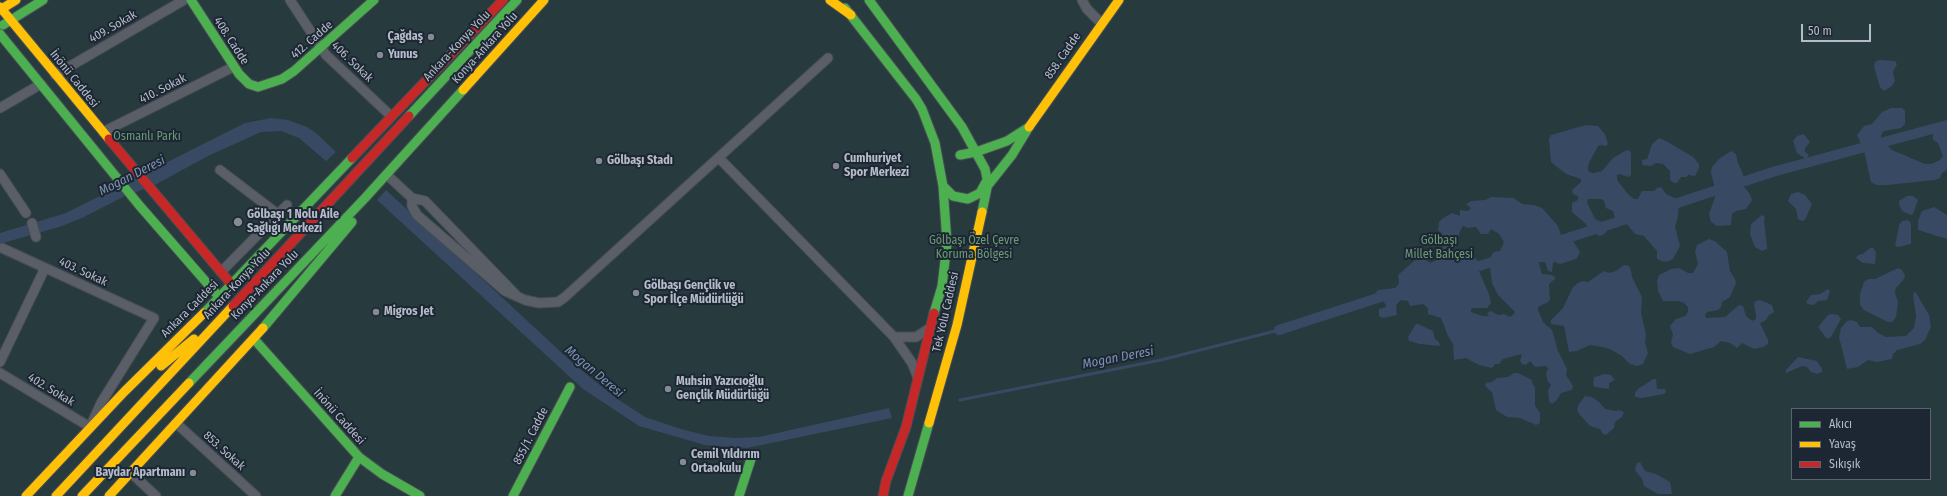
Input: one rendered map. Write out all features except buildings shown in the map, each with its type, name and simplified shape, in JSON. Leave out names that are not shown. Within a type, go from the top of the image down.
[{"type":"main road","points":[[1,9],[16,0]]},
{"type":"main road","points":[[0,27],[43,0]]},
{"type":"main road","name":"408. Cadde","points":[[191,0],[233,67],[249,84],[258,87]]},
{"type":"main road","name":"412. Cadde","points":[[258,87],[282,79],[321,49],[374,0]]},
{"type":"main road","points":[[486,0],[493,11]]},
{"type":"main road","name":"Ankara Caddesi","points":[[26,496],[90,427],[220,298],[391,116],[503,0]]},
{"type":"main road","name":"Ankara-Konya Yolu","points":[[56,496],[517,0]]},
{"type":"main road","points":[[830,0],[851,15]]},
{"type":"main road","name":"Tek Yolu Caddesi","points":[[840,0],[922,109],[935,143],[942,182],[946,230],[946,262],[942,286],[930,328],[906,427],[886,481],[883,496]]},
{"type":"main road","name":"Tek Yolu Caddesi","points":[[869,0],[962,127],[976,152],[987,177],[957,325],[908,496]]},
{"type":"main road","name":"858. Cadde","points":[[984,190],[1012,155],[1028,127],[1101,23],[1119,0]]},
{"type":"main road","name":"Konya-Ankara Yolu","points":[[82,496],[387,175],[506,42],[548,2]]},
{"type":"main road","name":"İnönü Caddesi","points":[[1,9],[232,285]]},
{"type":"main road","points":[[0,34],[139,205],[220,298]]},
{"type":"main road","name":"858. Cadde","points":[[953,159],[1007,141],[1028,127]]},
{"type":"main road","points":[[982,164],[971,156],[953,159],[942,182],[950,194],[960,199],[971,198],[984,190]]},
{"type":"main road","points":[[113,173],[129,163]]},
{"type":"main road","points":[[139,205],[155,194]]},
{"type":"main road","points":[[109,496],[254,339],[352,223],[365,198]]},
{"type":"main road","points":[[105,412],[231,308]]},
{"type":"main road","name":"İnönü Caddesi","points":[[254,339],[359,457],[382,474],[420,496]]},
{"type":"main road","name":"855/1. Cadde","points":[[514,496],[570,387]]},
{"type":"main road","points":[[335,496],[359,457]]},
{"type":"main road","points":[[739,496],[751,459]]},
{"type":"street","name":"409. Sokak","points":[[55,75],[184,0]]},
{"type":"street","name":"406. Sokak","points":[[290,0],[321,49],[391,116]]},
{"type":"street","points":[[1082,0],[1087,9],[1101,23]]},
{"type":"street","points":[[412,198],[412,206],[418,215],[505,291],[525,300],[549,304],[558,302],[828,58]]},
{"type":"street","name":"410. Sokak","points":[[103,132],[233,67]]},
{"type":"street","points":[[0,108],[41,84]]},
{"type":"street","points":[[719,158],[894,337],[912,362],[918,378]]},
{"type":"street","points":[[220,170],[279,215]]},
{"type":"street","points":[[0,174],[26,213]]},
{"type":"street","points":[[387,175],[412,198],[425,201],[512,288],[518,297]]},
{"type":"street","points":[[221,272],[279,215],[287,205]]},
{"type":"street","points":[[32,223],[36,237]]},
{"type":"street","name":"403. Sokak","points":[[2,248],[154,318],[101,404],[90,427]]},
{"type":"street","points":[[0,362],[45,268]]},
{"type":"street","points":[[894,337],[916,337],[930,328]]},
{"type":"street","name":"402. Sokak","points":[[0,373],[90,427]]},
{"type":"street","name":"853. Sokak","points":[[176,423],[256,496]]},
{"type":"street","points":[[131,472],[156,496]]},
{"type":"green space","name":"Gölbaşı Özel Çevre Koruma Bölgesi","points":[[0,0],[1947,0],[1947,496],[0,496]]},
{"type":"water","points":[[1879,60],[1895,61],[1897,64],[1893,72],[1895,81],[1892,86],[1884,91],[1880,87],[1874,67],[1875,62]]},
{"type":"water","points":[[1891,108],[1902,108],[1905,111],[1905,124],[1901,128],[1884,131],[1881,135],[1882,140],[1892,150],[1925,164],[1931,164],[1940,160],[1943,156],[1938,143],[1933,140],[1933,134],[1942,124],[1947,122],[1947,170],[1942,173],[1940,178],[1935,180],[1887,185],[1876,185],[1871,182],[1864,151],[1857,135],[1864,126],[1872,124],[1882,112]]},
{"type":"water","points":[[271,118],[288,120],[307,127],[316,133],[336,152],[326,161],[299,138],[281,131],[261,132],[208,156],[153,186],[127,195],[82,218],[62,226],[0,244],[0,233],[66,213],[245,123]]},
{"type":"water","points":[[1586,125],[1598,126],[1605,134],[1608,144],[1606,146],[1599,145],[1589,163],[1589,172],[1594,173],[1602,171],[1613,158],[1627,150],[1630,151],[1631,154],[1631,175],[1628,177],[1620,174],[1617,175],[1617,180],[1628,194],[1634,199],[1638,199],[1642,191],[1654,191],[1661,187],[1666,194],[1679,200],[1678,217],[1675,226],[1680,246],[1673,259],[1664,262],[1657,259],[1657,251],[1644,236],[1635,234],[1626,223],[1615,219],[1613,211],[1606,208],[1604,201],[1601,199],[1588,199],[1587,202],[1595,219],[1604,223],[1607,231],[1603,235],[1600,236],[1589,231],[1586,224],[1572,212],[1572,203],[1578,200],[1578,196],[1573,194],[1572,190],[1581,182],[1581,179],[1566,174],[1551,162],[1549,139],[1551,135]]},
{"type":"water","points":[[1804,134],[1810,142],[1805,148],[1805,152],[1809,155],[1806,159],[1797,153],[1793,141],[1797,136]]},
{"type":"water","points":[[1659,138],[1693,157],[1699,164],[1699,168],[1695,176],[1688,175],[1686,177],[1681,177],[1677,183],[1674,183],[1670,180],[1670,171],[1663,164],[1656,163],[1651,166],[1642,165],[1642,160],[1647,159],[1652,144]]},
{"type":"water","points":[[1731,151],[1736,154],[1743,174],[1744,187],[1750,194],[1752,200],[1746,209],[1736,211],[1732,214],[1731,225],[1717,226],[1711,222],[1709,214],[1715,197],[1715,188],[1711,173],[1712,167],[1719,159]]},
{"type":"water","points":[[386,190],[575,365],[616,398],[645,417],[681,429],[709,436],[735,438],[759,437],[889,408],[892,418],[747,448],[705,445],[639,426],[583,389],[377,200]]},
{"type":"water","points":[[1798,192],[1805,195],[1812,204],[1805,220],[1802,221],[1798,219],[1796,209],[1788,201],[1791,194]]},
{"type":"water","points":[[1907,196],[1913,196],[1918,200],[1913,214],[1911,215],[1902,211],[1899,204],[1899,201]]},
{"type":"water","points":[[1491,197],[1514,198],[1522,204],[1534,205],[1542,208],[1558,226],[1561,235],[1573,241],[1580,252],[1577,258],[1573,260],[1560,264],[1555,262],[1553,263],[1552,272],[1548,271],[1545,262],[1539,262],[1542,274],[1552,275],[1555,279],[1549,285],[1550,299],[1548,302],[1538,307],[1538,310],[1543,322],[1552,330],[1558,351],[1567,369],[1566,375],[1573,386],[1572,390],[1561,393],[1557,400],[1552,404],[1549,401],[1548,391],[1551,384],[1548,382],[1546,374],[1548,368],[1546,366],[1535,367],[1530,361],[1526,365],[1522,364],[1520,361],[1522,354],[1503,359],[1499,364],[1495,364],[1492,368],[1479,365],[1466,358],[1454,360],[1453,344],[1441,318],[1428,314],[1428,308],[1423,304],[1410,306],[1408,301],[1401,300],[1396,305],[1397,315],[1383,318],[1379,316],[1379,309],[1386,307],[1386,305],[1383,301],[1375,301],[1374,295],[1378,290],[1395,288],[1397,286],[1399,283],[1398,275],[1414,261],[1415,250],[1420,259],[1426,260],[1430,263],[1444,257],[1458,257],[1470,254],[1479,262],[1478,269],[1489,294],[1491,303],[1487,308],[1474,308],[1471,309],[1471,312],[1483,316],[1489,316],[1487,313],[1491,311],[1498,315],[1504,314],[1510,317],[1514,314],[1515,312],[1498,295],[1492,283],[1489,259],[1494,252],[1500,251],[1504,242],[1499,234],[1491,229],[1488,234],[1481,234],[1476,227],[1467,228],[1464,226],[1462,227],[1456,241],[1456,247],[1447,247],[1444,250],[1442,248],[1447,244],[1443,235],[1438,230],[1439,222],[1442,219],[1452,213],[1460,216],[1460,210],[1468,211],[1471,208],[1466,204],[1471,201],[1485,200]]},
{"type":"water","points":[[1934,207],[1947,215],[1947,239],[1918,230],[1918,221],[1922,211]]},
{"type":"water","points":[[1762,215],[1765,217],[1764,221],[1767,249],[1762,251],[1755,247],[1750,234],[1751,224]]},
{"type":"water","points":[[1908,220],[1911,223],[1911,244],[1898,247],[1895,246],[1899,225],[1902,221]]},
{"type":"water","points":[[1709,239],[1715,241],[1727,252],[1730,271],[1736,283],[1730,297],[1722,302],[1721,307],[1718,310],[1707,312],[1705,315],[1706,318],[1725,317],[1739,305],[1743,306],[1746,316],[1752,321],[1756,319],[1754,304],[1756,301],[1760,300],[1772,305],[1774,312],[1768,316],[1766,320],[1760,323],[1768,340],[1768,344],[1763,347],[1754,349],[1742,343],[1737,348],[1730,343],[1721,341],[1714,347],[1690,354],[1673,347],[1671,342],[1673,335],[1670,326],[1676,319],[1685,316],[1688,312],[1688,307],[1679,301],[1663,301],[1658,291],[1657,281],[1659,275],[1671,269],[1679,268],[1688,273],[1693,273],[1698,264],[1695,251],[1697,245]]},
{"type":"water","points":[[1870,248],[1873,248],[1876,252],[1875,264],[1863,263],[1856,258],[1858,255],[1863,254]]},
{"type":"water","points":[[1624,265],[1629,266],[1632,277],[1642,297],[1641,313],[1648,353],[1643,364],[1637,366],[1630,364],[1622,356],[1610,349],[1597,346],[1590,345],[1577,351],[1569,352],[1564,326],[1551,324],[1551,320],[1563,308],[1573,287],[1578,283],[1582,281],[1588,282],[1604,271],[1609,273],[1616,271]]},
{"type":"water","points":[[1898,268],[1902,270],[1905,275],[1904,279],[1896,288],[1895,293],[1898,302],[1896,317],[1892,322],[1888,322],[1864,310],[1860,305],[1860,294],[1864,282],[1868,279],[1875,279]]},
{"type":"water","points":[[1828,289],[1830,291],[1827,300],[1818,301],[1814,305],[1806,302],[1811,295],[1820,294]]},
{"type":"water","points":[[1915,291],[1929,315],[1931,327],[1925,340],[1920,344],[1897,350],[1893,354],[1892,359],[1877,362],[1868,360],[1858,367],[1847,369],[1839,337],[1841,328],[1847,321],[1851,320],[1857,322],[1860,327],[1872,327],[1878,333],[1886,337],[1906,336],[1914,328],[1916,316],[1913,295]]},
{"type":"water","points":[[1828,315],[1838,315],[1841,319],[1831,337],[1827,339],[1818,327]]},
{"type":"water","points":[[1416,324],[1433,331],[1435,339],[1439,342],[1440,346],[1420,344],[1409,341],[1408,337]]},
{"type":"water","points":[[1798,357],[1817,361],[1822,369],[1822,372],[1817,374],[1811,372],[1807,367],[1802,366],[1786,373],[1786,370]]},
{"type":"water","points":[[1514,373],[1518,373],[1532,380],[1535,387],[1535,406],[1540,413],[1540,423],[1536,425],[1520,418],[1507,417],[1496,410],[1492,392],[1486,387],[1485,384],[1488,382],[1490,383],[1497,378],[1508,377]]},
{"type":"water","points":[[1605,374],[1611,375],[1615,380],[1609,383],[1609,389],[1595,387],[1593,384],[1594,377]]},
{"type":"water","points":[[1653,379],[1656,379],[1657,389],[1665,389],[1666,392],[1664,394],[1642,398],[1635,397],[1635,393],[1638,389]]},
{"type":"water","points":[[1585,396],[1592,397],[1605,409],[1624,412],[1622,417],[1615,422],[1614,428],[1606,435],[1603,434],[1600,429],[1590,426],[1579,414],[1577,409]]},
{"type":"water","points":[[1640,462],[1645,471],[1656,474],[1670,482],[1672,494],[1658,494],[1644,486],[1642,479],[1635,470],[1637,463]]},
{"type":"waterway","points":[[1668,206],[1776,171],[1947,125]]},
{"type":"waterway","points":[[1555,242],[1633,217]]},
{"type":"waterway","points":[[1466,270],[1502,259]]},
{"type":"waterway","points":[[1279,330],[1387,295]]},
{"type":"waterway","name":"Mogan Deresi","points":[[960,400],[1161,360],[1279,330]]},
{"type":"traffic: fast","points":[[3,25],[43,0]]},
{"type":"traffic: fast","points":[[191,0],[239,74],[249,84],[258,87],[282,79],[294,71],[374,0]]},
{"type":"traffic: fast","points":[[409,116],[517,0]]},
{"type":"traffic: fast","points":[[869,0],[962,127],[985,169],[988,183],[982,212]]},
{"type":"traffic: fast","points":[[845,8],[916,99],[922,109],[935,143],[943,186],[947,243],[942,286],[934,313]]},
{"type":"traffic: fast","points":[[0,34],[139,205],[220,298]]},
{"type":"traffic: fast","points":[[189,383],[365,198],[463,90]]},
{"type":"traffic: fast","points":[[960,155],[976,152],[1007,141],[1029,127],[1012,155],[985,189]]},
{"type":"traffic: fast","points":[[204,313],[352,158]]},
{"type":"traffic: fast","points":[[943,186],[953,196],[968,199],[980,193],[986,182]]},
{"type":"traffic: fast","points":[[263,328],[352,222]]},
{"type":"traffic: fast","points":[[254,339],[359,457],[382,474],[420,496]]},
{"type":"traffic: fast","points":[[513,496],[570,387]]},
{"type":"traffic: fast","points":[[908,496],[929,423]]},
{"type":"traffic: fast","points":[[335,496],[359,457]]},
{"type":"traffic: fast","points":[[739,496],[751,459]]},
{"type":"traffic: slow","points":[[0,10],[16,0]]},
{"type":"traffic: slow","points":[[463,90],[544,0]]},
{"type":"traffic: slow","points":[[830,0],[851,15]]},
{"type":"traffic: slow","points":[[1029,127],[1119,0]]},
{"type":"traffic: slow","points":[[0,7],[109,139]]},
{"type":"traffic: slow","points":[[929,423],[957,325],[982,212]]},
{"type":"traffic: slow","points":[[56,496],[233,306]]},
{"type":"traffic: slow","points":[[26,496],[124,392],[204,313]]},
{"type":"traffic: slow","points":[[109,496],[263,328]]},
{"type":"traffic: slow","points":[[161,366],[194,339]]},
{"type":"traffic: slow","points":[[82,496],[189,383]]},
{"type":"traffic: jam","points":[[352,158],[503,0]]},
{"type":"traffic: jam","points":[[233,306],[409,116]]},
{"type":"traffic: jam","points":[[109,139],[232,285]]},
{"type":"traffic: jam","points":[[883,496],[886,481],[906,427],[934,313]]},
{"type":"place","name":"Çağdaş","points":[[431,37]]},
{"type":"place","name":"Yunus","points":[[380,55]]},
{"type":"place","name":"Gölbaşı Stadı","points":[[599,161]]},
{"type":"place","name":"Cumhuriyet Spor Merkezi","points":[[836,166]]},
{"type":"place","name":"Gölbaşı 1 Nolu Aile Sağlığı Merkezi","points":[[238,222]]},
{"type":"place","name":"Gölbaşı Gençlik ve Spor İlçe Müdürlüğü","points":[[636,293]]},
{"type":"place","name":"Migros Jet","points":[[376,312]]},
{"type":"place","name":"Muhsin Yazıcıoğlu Gençlik Müdürlüğü","points":[[668,389]]},
{"type":"place","name":"Cemil Yıldırım Ortaokulu","points":[[683,462]]},
{"type":"place","name":"Baydar Apartmanı","points":[[193,473]]},
{"type":"park label","name":"Osmanlı Parkı","points":[[147,137]]},
{"type":"park label","name":"Gölbaşı Millet Bahçesi","points":[[1439,248]]}]
